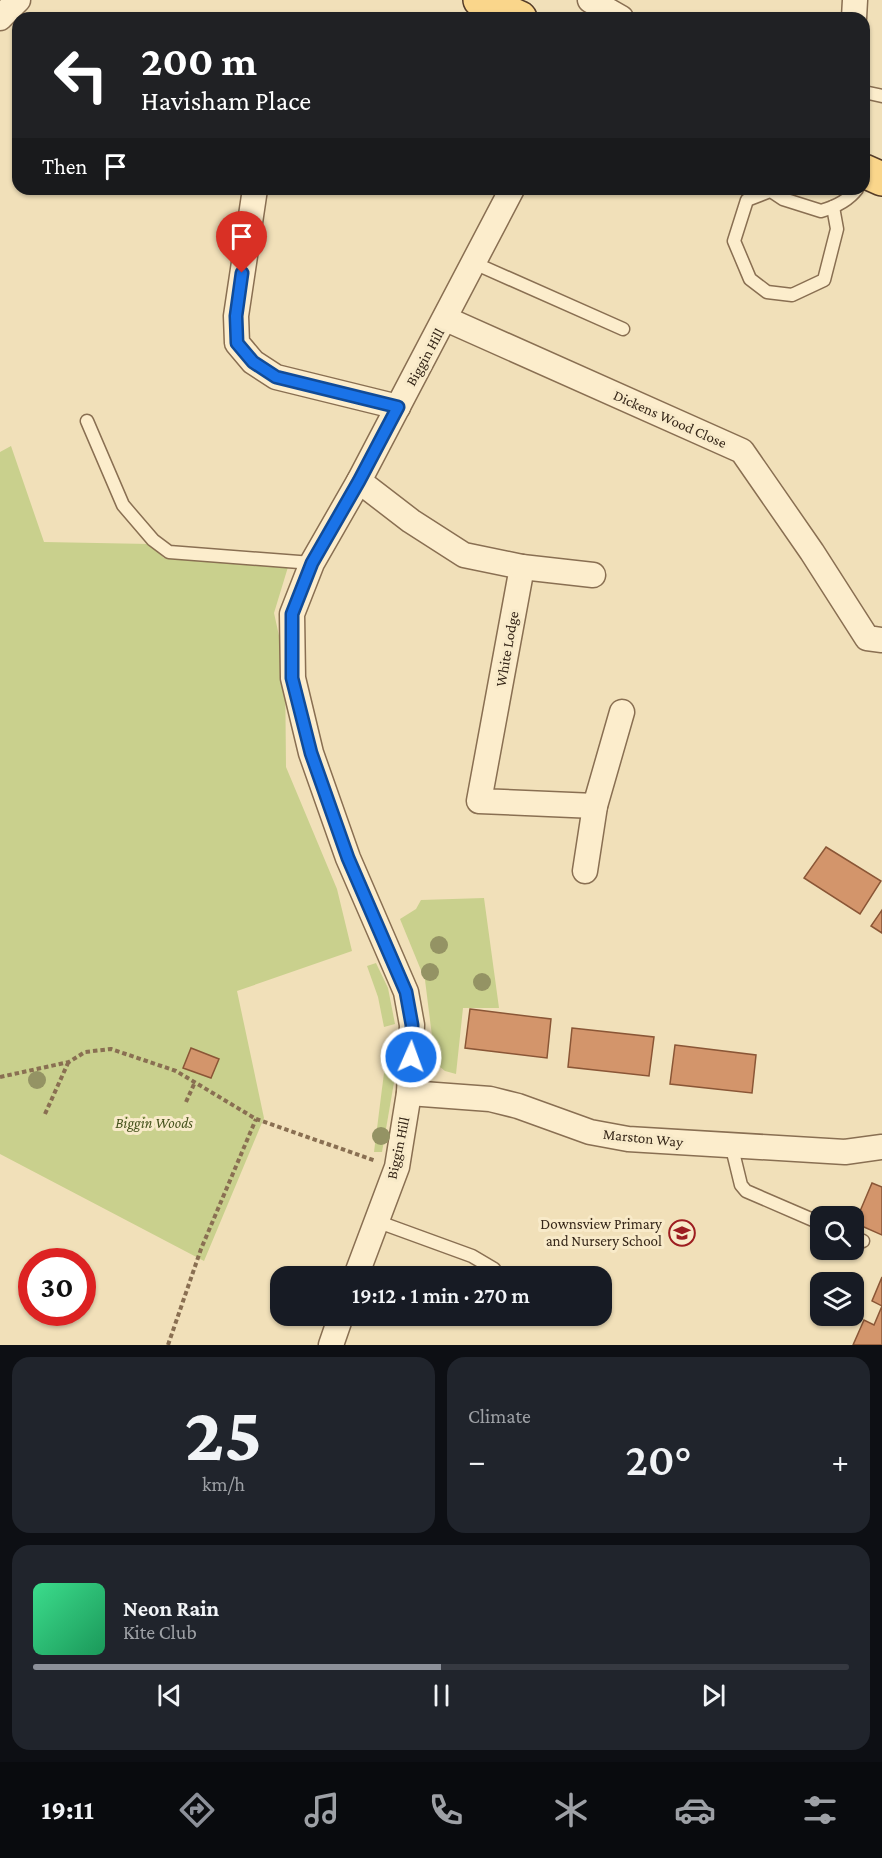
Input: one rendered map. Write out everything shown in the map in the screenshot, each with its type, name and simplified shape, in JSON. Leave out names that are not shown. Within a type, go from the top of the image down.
[{"type":"main road","points":[[480,0],[507,12]]},
{"type":"street","points":[[0,18],[18,0]]},
{"type":"street","points":[[590,0],[611,12]]},
{"type":"street","points":[[254,195],[236,316],[237,343],[253,362],[276,377],[398,407]]},
{"type":"street","name":"Biggin Hill","points":[[360,1266],[397,1167],[409,1093],[412,1025],[406,992],[348,858],[311,753],[292,678],[292,614],[312,563],[446,319],[504,195]]},
{"type":"street","name":"Dickens Wood Close","points":[[446,319],[742,451],[812,552],[867,638],[882,640]]},
{"type":"street","points":[[359,481],[411,522],[464,555],[522,567],[593,574]]},
{"type":"street","name":"White Lodge","points":[[522,567],[479,801],[595,806]]},
{"type":"street","points":[[585,872],[595,806],[622,712]]},
{"type":"street","name":"Marston Way","points":[[409,1093],[490,1099],[518,1106],[590,1132],[628,1139],[845,1152],[882,1147]]},
{"type":"street","points":[[331,1345],[338,1326]]},
{"type":"lane","points":[[758,195],[747,200],[734,241],[750,279],[767,292],[792,295],[824,280],[837,229],[833,207]]},
{"type":"lane","points":[[777,195],[821,211],[833,207],[852,195]]},
{"type":"lane","points":[[474,263],[623,329]]},
{"type":"lane","points":[[87,421],[123,505],[153,540],[169,552],[312,563]]},
{"type":"lane","points":[[730,1144],[741,1185],[746,1191],[810,1219]]},
{"type":"lane","points":[[376,1221],[472,1256],[489,1266]]},
{"type":"path","points":[[0,1077],[69,1062],[85,1052],[111,1049],[176,1071],[256,1119],[341,1150],[397,1167]]},
{"type":"path","points":[[45,1114],[69,1062]]},
{"type":"path","points":[[186,1102],[195,1082]]},
{"type":"path","points":[[168,1345],[201,1250],[256,1119]]},
{"type":"green space","name":"Biggin Woods","points":[[11,446],[44,542],[150,544],[164,558],[288,567],[274,613],[285,663],[286,767],[337,889],[352,951],[237,991],[264,1118],[204,1261],[0,1154],[0,452]]},
{"type":"green space","points":[[484,898],[499,1008],[463,1008],[456,1074],[445,1071],[439,1066],[434,1052],[425,980],[400,919],[416,909],[421,900]]},
{"type":"green space","points":[[376,963],[388,988],[395,1024],[384,1027],[378,997],[367,966]]},
{"type":"green space","points":[[385,1065],[397,1065],[382,1152],[374,1152]]},
{"type":"building","points":[[826,847],[881,881],[860,914],[804,878]]},
{"type":"building","points":[[882,910],[882,933],[871,926]]},
{"type":"building","points":[[470,1009],[551,1019],[547,1058],[465,1048]]},
{"type":"building","points":[[572,1028],[654,1037],[649,1076],[568,1067]]},
{"type":"building","points":[[675,1045],[756,1055],[752,1093],[670,1084]]},
{"type":"building","points":[[191,1048],[219,1059],[211,1078],[183,1068]]},
{"type":"building","points":[[872,1183],[882,1187],[882,1235],[864,1227],[862,1206]]},
{"type":"building","points":[[882,1277],[882,1306],[872,1301]]},
{"type":"building","points":[[882,1306],[882,1345],[853,1345],[861,1326],[864,1326],[864,1320],[874,1325]]},
{"type":"place","name":"Downsview Primary and Nursery School","points":[[682,1233]]},
{"type":"route","points":[[242,273],[236,316],[237,343],[253,362],[276,377],[398,407],[312,563],[292,614],[292,678],[311,753],[348,858],[406,992],[412,1025],[411,1057]]}]
